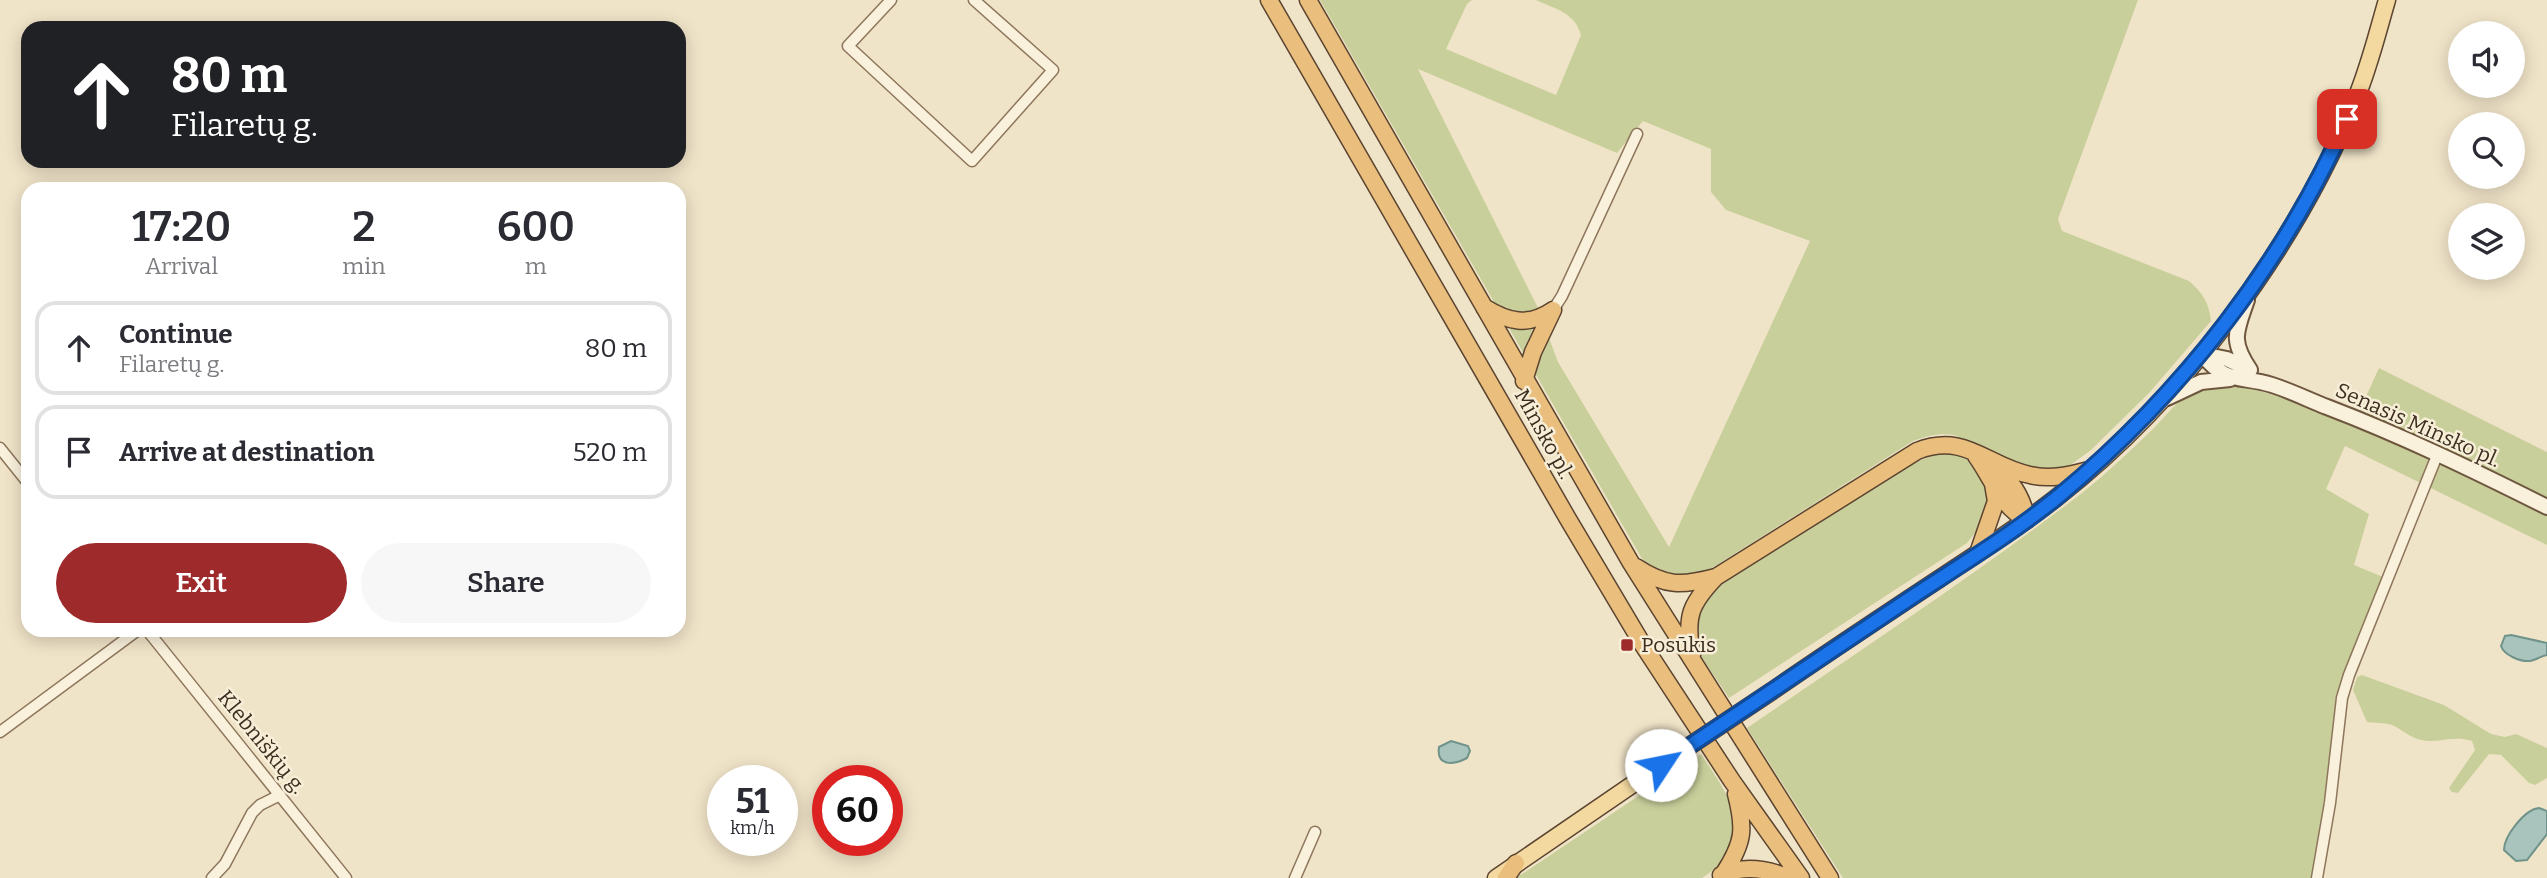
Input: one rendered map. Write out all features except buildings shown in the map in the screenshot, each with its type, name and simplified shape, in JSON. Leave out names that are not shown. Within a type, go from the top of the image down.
[{"type":"highway","name":"Minsko pl.","points":[[1269,0],[1574,530],[1657,667],[1732,781],[1801,878]]},
{"type":"highway","name":"Minsko pl.","points":[[1308,0],[1524,381],[1631,563],[1830,878]]},
{"type":"highway","points":[[1481,305],[1511,321],[1532,321],[1553,310]]},
{"type":"highway","points":[[1524,381],[1533,352],[1553,310]]},
{"type":"highway","points":[[1694,663],[1688,627],[1690,615],[1698,597],[1716,577],[1917,451],[1930,446],[1952,444],[1992,462],[2037,477],[2069,475],[2089,470]]},
{"type":"highway","points":[[1972,451],[2016,514],[2027,520]]},
{"type":"highway","points":[[1992,462],[2021,496],[2027,520]]},
{"type":"highway","points":[[1978,553],[1996,501],[1993,482]]},
{"type":"highway","points":[[1631,563],[1661,581],[1673,584],[1716,577]]},
{"type":"highway","points":[[1720,876],[1738,850],[1743,830],[1742,815],[1732,781]]},
{"type":"highway","points":[[1506,878],[1516,863]]},
{"type":"highway","points":[[1720,876],[1758,868],[1788,878]]},
{"type":"main road","points":[[1496,878],[2027,520],[2089,470],[2159,402],[2202,354],[2250,289],[2305,202],[2329,159],[2356,99],[2387,0]]},
{"type":"main road","points":[[2250,289],[2236,343],[2237,351],[2250,370]]},
{"type":"main road","name":"Senasis Minsko pl.","points":[[2202,354],[2227,359],[2271,384],[2438,453],[2547,507]]},
{"type":"main road","name":"Senasis Minsko pl.","points":[[2202,354],[2216,370],[2235,379],[2271,384]]},
{"type":"main road","points":[[2159,402],[2190,385],[2212,379],[2235,379]]},
{"type":"street","points":[[891,0],[848,47],[972,161],[1053,70],[974,0]]},
{"type":"street","points":[[1553,310],[1637,134]]},
{"type":"street","points":[[0,448],[21,474]]},
{"type":"street","points":[[2317,878],[2330,803],[2342,698],[2438,453]]},
{"type":"street","points":[[0,732],[129,637]]},
{"type":"street","name":"Klebniškių g.","points":[[153,637],[346,878]]},
{"type":"street","points":[[212,878],[225,864],[251,813],[260,804],[279,794]]},
{"type":"street","points":[[1295,878],[1315,832]]},
{"type":"green space","points":[[1320,0],[1472,0],[1467,4],[1446,49],[1556,95],[1581,35],[1569,17],[1536,0],[2138,0],[2058,219],[2062,231],[2189,281],[2204,299],[2211,321],[2149,393],[2091,450],[2069,466],[2056,471],[2037,471],[1954,435],[1929,436],[1913,441],[1704,573],[1687,577],[1662,573],[1641,557]],"holes":[[[1418,69],[1617,153],[1643,121],[1711,149],[1711,192],[1726,210],[1810,241],[1669,547],[1558,362],[1537,306]]]},
{"type":"green space","points":[[2379,368],[2547,452],[2547,545],[2345,446],[2326,489],[2369,514],[2354,565],[2383,577],[2340,689],[2314,878],[1843,878],[1747,728],[1958,584],[2082,493],[2194,390],[2216,385],[2255,390],[2354,423]]},
{"type":"green space","points":[[1938,453],[1953,453],[1974,461],[1990,492],[1984,522],[1967,543],[1729,698],[1700,655],[1695,617],[1714,587],[1902,468]]},
{"type":"green space","points":[[2362,675],[2444,705],[2491,734],[2505,737],[2516,734],[2547,748],[2547,778],[2535,785],[2529,783],[2501,755],[2489,754],[2458,793],[2452,792],[2449,788],[2475,750],[2472,741],[2424,741],[2391,725],[2367,722],[2353,690],[2357,677]]},
{"type":"green space","points":[[1701,754],[1730,803],[1736,834],[1731,849],[1720,864],[1702,878],[1516,878]]},
{"type":"water","points":[[2505,636],[2547,643],[2547,655],[2530,661],[2513,657],[2501,646]]},
{"type":"water","points":[[1451,741],[1468,746],[1470,751],[1467,758],[1447,763],[1440,758],[1439,747]]},
{"type":"water","points":[[2539,808],[2547,811],[2547,834],[2527,860],[2516,861],[2504,850],[2505,844],[2516,824],[2528,813]]},
{"type":"place","name":"Posūkis","points":[[1627,645]]},
{"type":"route","points":[[1661,765],[2027,520],[2089,470],[2159,402],[2202,354],[2250,289],[2317,182],[2347,119]]}]
